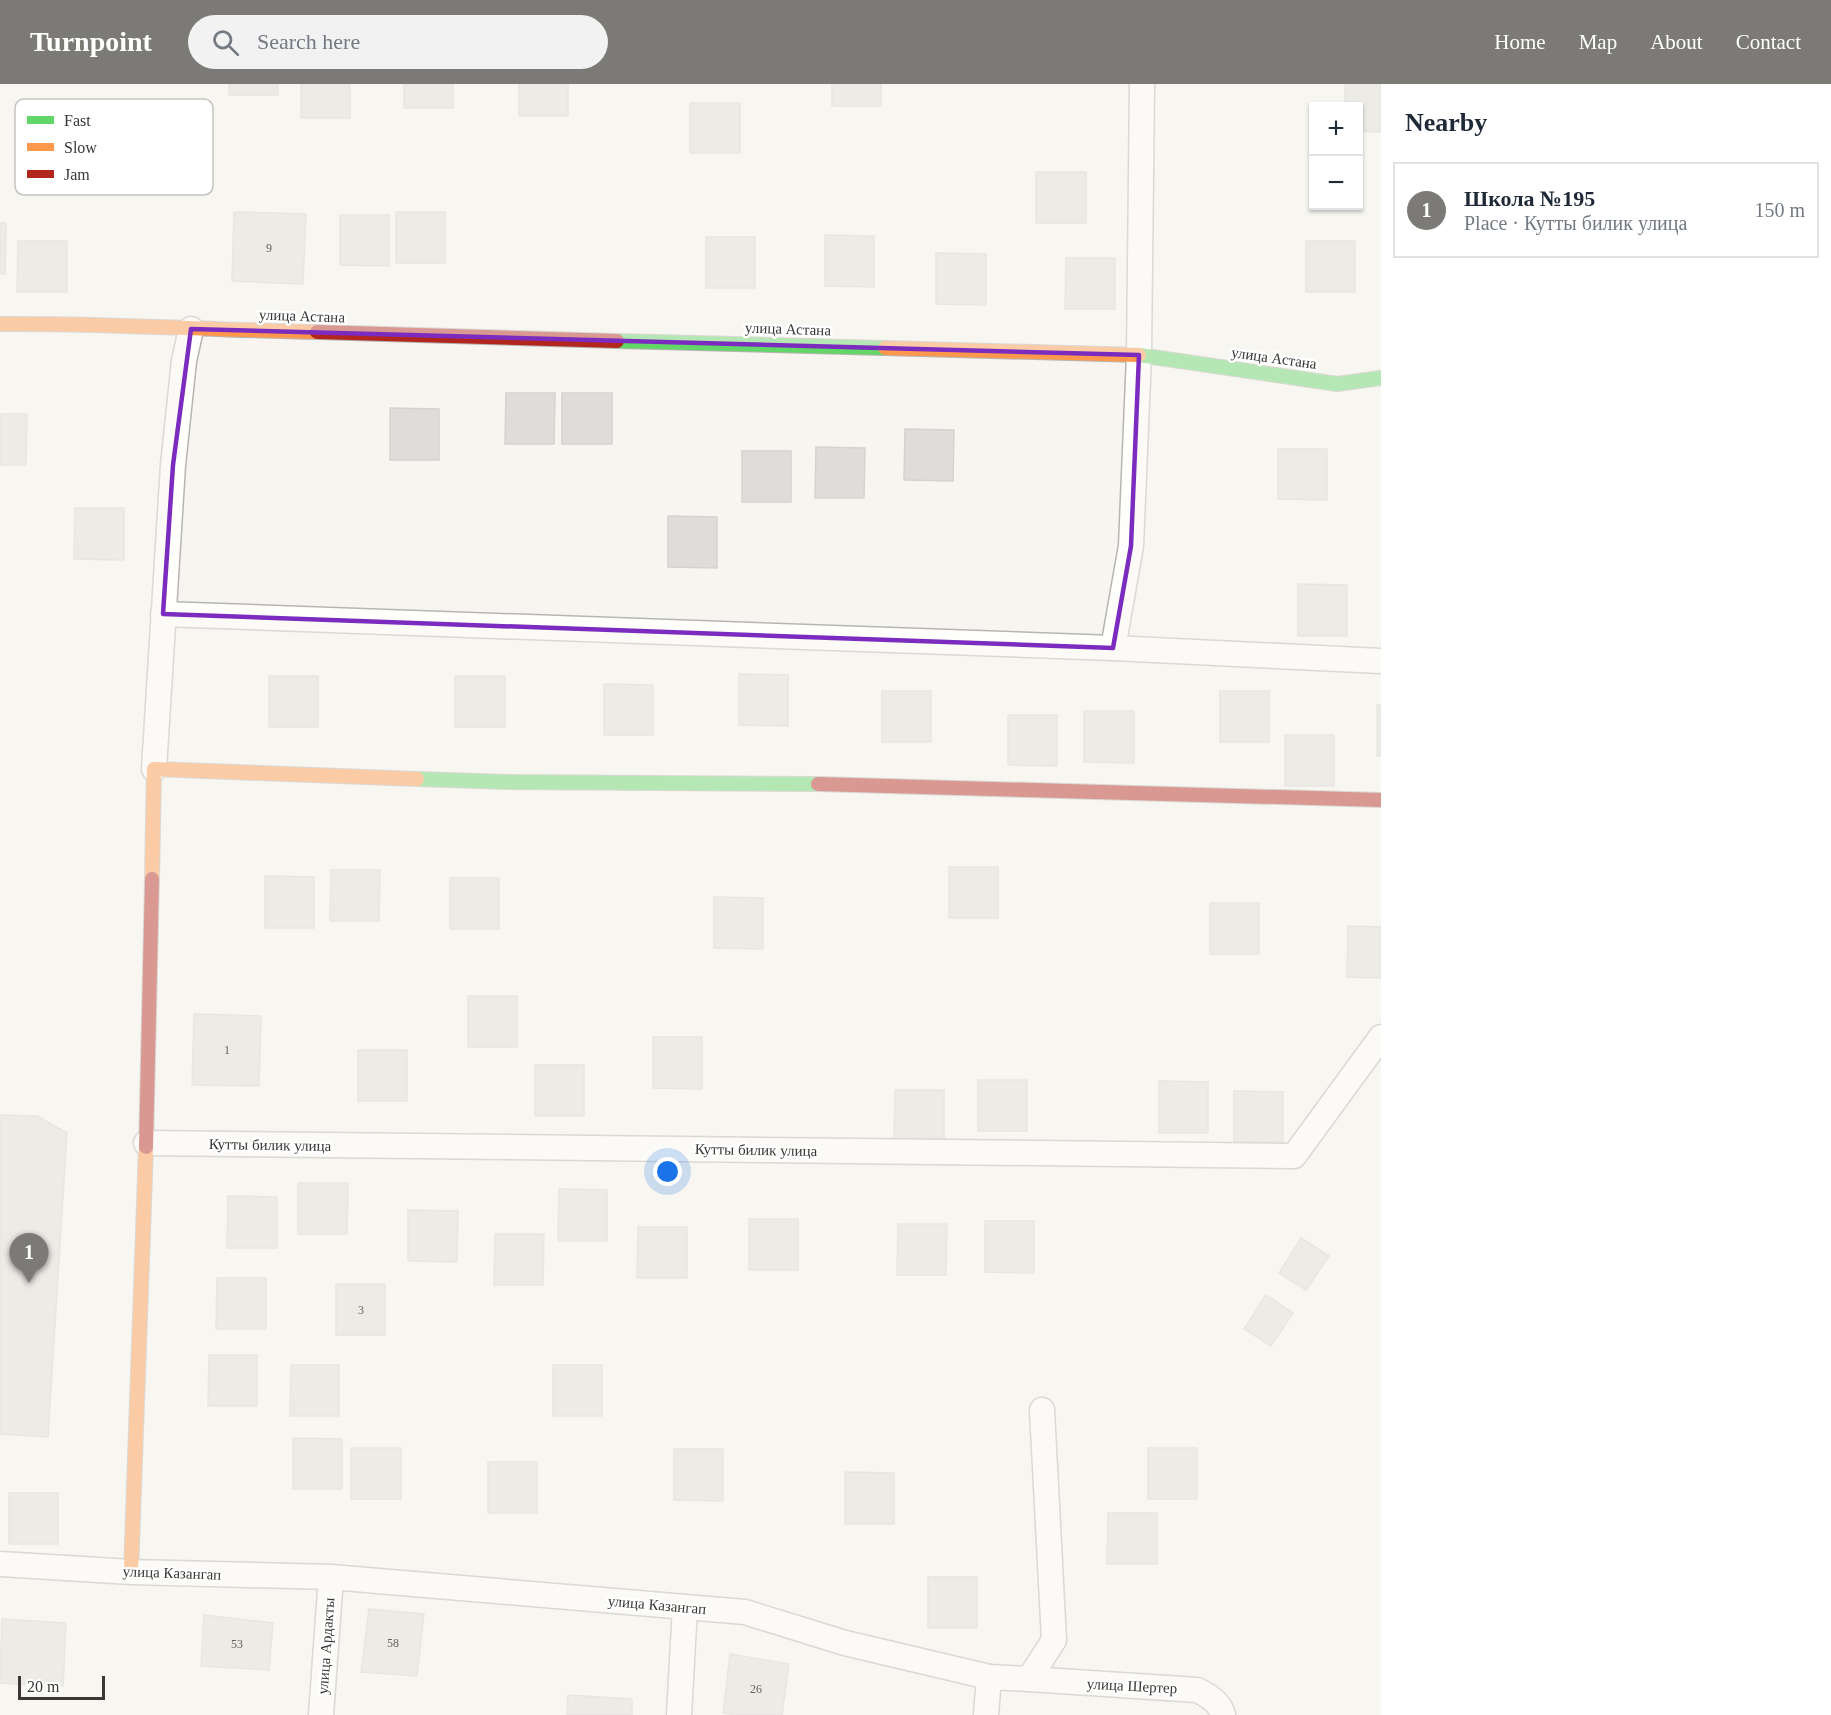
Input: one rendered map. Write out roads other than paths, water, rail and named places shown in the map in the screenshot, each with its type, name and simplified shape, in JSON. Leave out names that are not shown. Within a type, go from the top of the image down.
[{"type":"street","points":[[1113,648],[1131,546],[1139,355],[1142,84]]},
{"type":"street","name":"улица Астана","points":[[0,324],[148,325],[191,329],[1139,355],[1337,384],[1381,378]]},
{"type":"street","points":[[131,1572],[146,1143],[154,769],[173,465],[184,361],[191,329]]},
{"type":"street","points":[[163,614],[1113,648],[1381,661]]},
{"type":"street","points":[[154,769],[507,782],[783,783],[1381,800]]},
{"type":"street","name":"Кутты билик улица","points":[[146,1143],[1294,1156],[1381,1037]]},
{"type":"street","points":[[1029,1679],[1054,1640],[1042,1410]]},
{"type":"street","name":"улица Казангап","points":[[0,1564],[131,1572],[331,1577],[745,1612],[845,1642],[989,1677],[1029,1679]]},
{"type":"street","name":"улица Ардакты","points":[[321,1715],[331,1577]]},
{"type":"street","points":[[679,1715],[685,1607]]},
{"type":"street","points":[[986,1715],[989,1677]]},
{"type":"street","name":"улица Шертер","points":[[1029,1679],[1197,1690],[1209,1696],[1222,1709],[1223,1715]]},
{"type":"place","name":"Школа №195","points":[[29,1283]]}]
